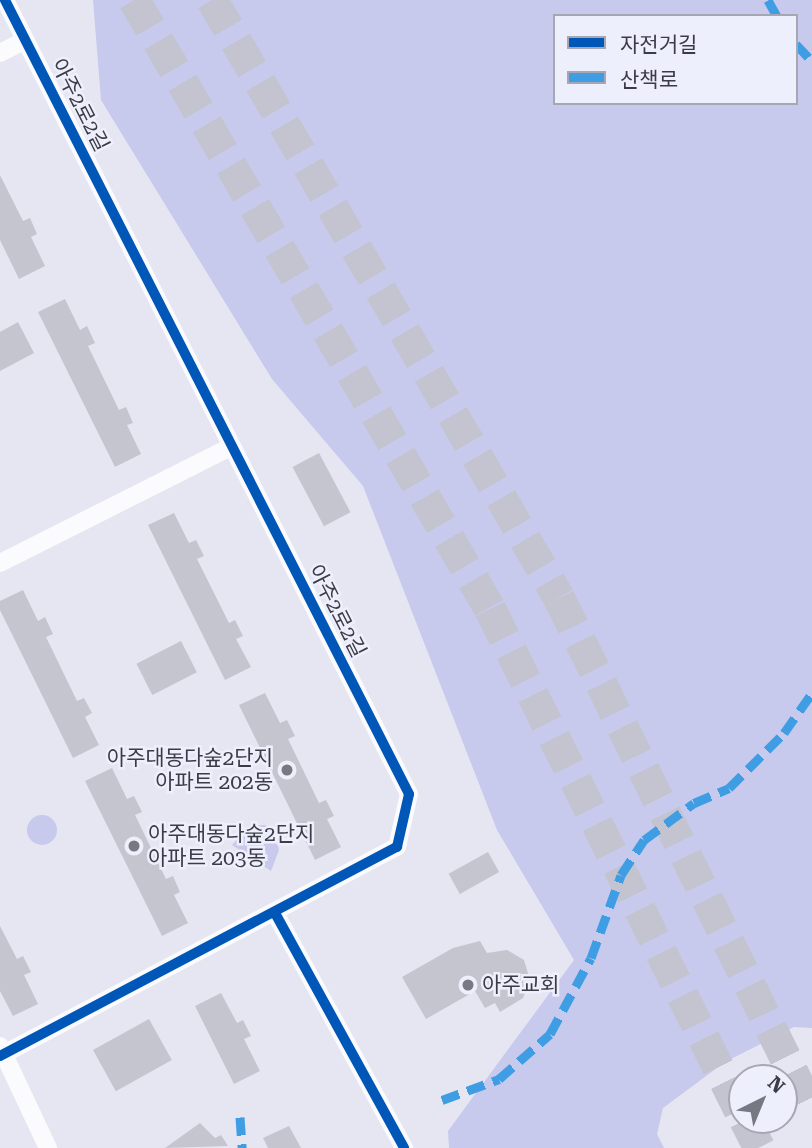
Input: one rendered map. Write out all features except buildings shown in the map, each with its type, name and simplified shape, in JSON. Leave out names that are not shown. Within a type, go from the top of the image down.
[{"type":"street","name":"아주2로2길","points":[[1,1052],[275,913],[397,846],[409,794],[5,0]]},
{"type":"street","points":[[0,53],[25,40]]},
{"type":"street","points":[[0,563],[231,447]]},
{"type":"street","points":[[275,913],[404,1148]]},
{"type":"street","points":[[1,1052],[48,1148]]},
{"type":"shaded area","points":[[93,0],[812,0],[812,1028],[794,1027],[725,1062],[663,1108],[657,1134],[664,1148],[449,1148],[448,1131],[574,960],[497,830],[363,486],[272,379],[101,100]]},
{"type":"shaded area","points":[[42,815],[48,816],[56,824],[56,836],[48,844],[42,845],[36,844],[28,836],[27,830],[28,824],[36,816]]},
{"type":"shaded area","points":[[265,825],[276,833],[279,850],[271,871],[232,845],[249,826]]},
{"type":"tunnel","points":[[134,0],[490,609],[728,1087]]},
{"type":"tunnel","points":[[212,0],[559,598],[812,1112]]},
{"type":"tunnel","points":[[752,1134],[759,1148]]},
{"type":"marked path","points":[[768,0],[776,14]]},
{"type":"marked path","points":[[798,46],[812,61]]},
{"type":"marked path","points":[[442,1100],[499,1079],[550,1034],[591,958],[621,875],[644,840],[694,803],[729,788],[784,733],[812,693]]},
{"type":"marked path","points":[[240,1117],[242,1148]]},
{"type":"cycle path","points":[[0,1056],[397,847],[409,794],[5,0]]},
{"type":"cycle path","points":[[275,913],[404,1148]]},
{"type":"place","name":"아주대동다숲2단지 아파트 202동","points":[[287,770]]},
{"type":"place","name":"아주대동다숲2단지 아파트 203동","points":[[134,846]]},
{"type":"place","name":"아주교회","points":[[468,985]]}]
